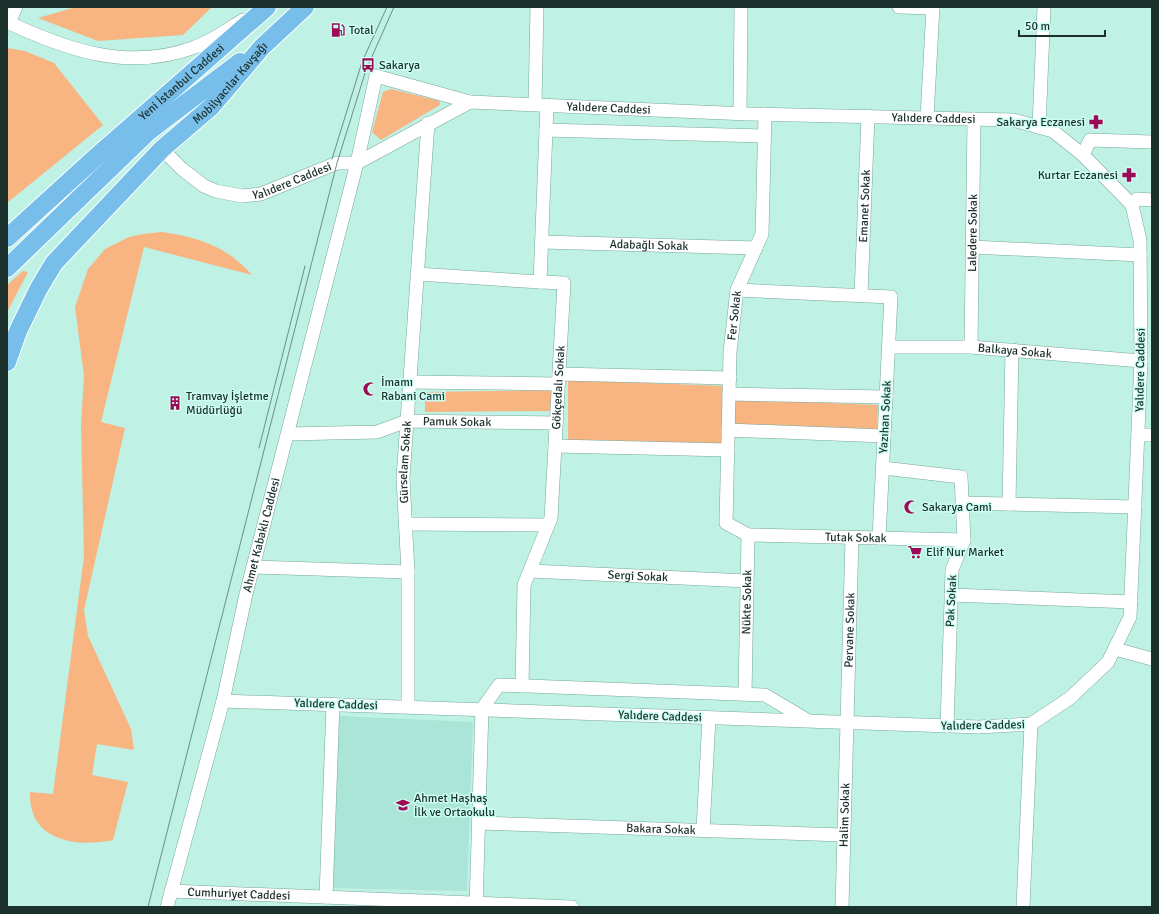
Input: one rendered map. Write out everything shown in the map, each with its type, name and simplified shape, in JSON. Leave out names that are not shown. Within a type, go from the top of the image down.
[{"type":"highway","points":[[262,47],[305,7]]},
{"type":"highway","name":"Yeni İstanbul Caddesi","points":[[96,157],[265,9]]},
{"type":"highway","name":"Mobilyacılar Kavşağı","points":[[7,360],[18,331],[33,300],[54,263],[74,240],[162,149],[211,107],[262,47]]},
{"type":"highway","name":"Mobilyacılar Kavşağı","points":[[7,268],[149,131],[197,93],[262,47]]},
{"type":"highway","points":[[7,223],[96,157]]},
{"type":"highway","points":[[7,238],[96,157]]},
{"type":"street","points":[[16,7],[8,23],[73,49],[93,55],[130,58],[164,55],[195,47],[265,9]]},
{"type":"street","points":[[417,274],[540,282],[546,130],[541,105],[537,7]]},
{"type":"street","points":[[740,114],[741,7]]},
{"type":"street","points":[[899,7],[933,8],[927,118]]},
{"type":"street","points":[[1039,127],[1044,7]]},
{"type":"street","name":"Ahmet Kabaklı Caddesi","points":[[167,907],[223,701],[253,567],[357,163],[376,76],[470,102]]},
{"type":"street","name":"Yalıdere Caddesi","points":[[162,149],[187,174],[204,186],[216,191],[242,196],[261,194],[337,163],[357,163],[428,123],[470,102],[740,114],[1013,120],[1053,131],[1083,155],[1132,205],[1140,240],[1141,361],[1130,617],[1108,662],[1070,698],[1031,724],[979,727],[408,706],[223,701]]},
{"type":"street","name":"Fer Sokak","points":[[748,535],[726,523],[730,352],[737,290],[762,234],[765,114]]},
{"type":"street","name":"Emanet Sokak","points":[[861,295],[868,116]]},
{"type":"street","name":"Laledere Sokak","points":[[971,347],[974,119]]},
{"type":"street","name":"Gürselam Sokak","points":[[408,706],[408,572],[403,478],[428,123]]},
{"type":"street","points":[[546,130],[764,136]]},
{"type":"street","points":[[1083,155],[1090,140],[1152,142]]},
{"type":"street","points":[[1132,205],[1137,199],[1152,200]]},
{"type":"street","name":"Adabağlı Sokak","points":[[542,242],[756,248]]},
{"type":"street","points":[[972,247],[1140,255]]},
{"type":"street","name":"Gökçedalı Sokak","points":[[522,686],[524,585],[551,518],[564,283],[540,282]]},
{"type":"street","points":[[737,290],[861,295]]},
{"type":"street","name":"Yazıhan Sokak","points":[[861,295],[891,296],[879,538]]},
{"type":"street","name":"Balkaya Sokak","points":[[889,347],[971,347],[1141,361]]},
{"type":"street","points":[[1009,504],[1012,350]]},
{"type":"street","points":[[410,382],[730,378]]},
{"type":"street","points":[[729,394],[886,397]]},
{"type":"street","name":"Pamuk Sokak","points":[[288,434],[377,432],[407,421],[556,423]]},
{"type":"street","points":[[728,430],[884,436]]},
{"type":"street","points":[[1138,434],[1152,435]]},
{"type":"street","points":[[554,446],[728,450]]},
{"type":"street","name":"Pak Sokak","points":[[882,468],[961,477],[964,540],[952,570],[947,726]]},
{"type":"street","points":[[962,503],[1135,507]]},
{"type":"street","points":[[406,524],[548,525]]},
{"type":"street","name":"Tutak Sokak","points":[[748,535],[964,540]]},
{"type":"street","name":"Nükte Sokak","points":[[745,694],[748,535]]},
{"type":"street","name":"Pervane Sokak","points":[[846,722],[852,538]]},
{"type":"street","points":[[253,567],[408,572]]},
{"type":"street","name":"Sergi Sokak","points":[[530,571],[747,581]]},
{"type":"street","points":[[951,595],[1131,602]]},
{"type":"street","points":[[1114,649],[1152,659]]},
{"type":"street","points":[[477,905],[482,709],[499,685],[765,695],[808,721]]},
{"type":"street","points":[[322,901],[333,704]]},
{"type":"street","points":[[703,830],[709,718]]},
{"type":"street","name":"Halim Sokak","points":[[842,907],[846,722]]},
{"type":"street","points":[[1023,907],[1031,724]]},
{"type":"street","name":"Bakara Sokak","points":[[479,823],[843,835]]},
{"type":"street","name":"Cumhuriyet Caddesi","points":[[171,891],[322,901],[572,907]]},
{"type":"shaded area","points":[[76,7],[212,7],[183,35],[98,41],[38,18]]},
{"type":"shaded area","points":[[7,48],[25,51],[54,63],[103,125],[7,203]]},
{"type":"shaded area","points":[[391,89],[436,100],[440,102],[440,105],[381,140],[372,132],[383,92]]},
{"type":"shaded area","points":[[162,232],[200,240],[212,245],[233,257],[252,275],[144,247],[101,422],[125,428],[84,610],[88,636],[131,729],[134,750],[97,744],[92,775],[128,782],[113,840],[84,843],[56,837],[45,830],[37,821],[31,808],[30,792],[53,794],[84,556],[81,426],[84,376],[75,307],[88,269],[105,249],[129,237]]},
{"type":"shaded area","points":[[23,271],[28,272],[7,312],[7,285]]},
{"type":"shaded area","points":[[568,380],[725,386],[723,445],[568,442]]},
{"type":"shaded area","points":[[551,390],[552,411],[425,412],[425,392]]},
{"type":"shaded area","points":[[735,399],[878,405],[877,430],[735,424]]},
{"type":"shaded area","name":"Ahmet Haşhaş İlk ve Ortaokulu","points":[[339,716],[473,722],[467,891],[332,888]]},
{"type":"tram line","points":[[332,159],[362,62],[387,7]]},
{"type":"tram line","points":[[148,907],[337,163],[366,70],[394,7]]},
{"type":"tram line","points":[[259,448],[305,266]]},
{"type":"place","name":"Total","points":[[338,30]]},
{"type":"place","name":"Sakarya","points":[[368,65]]},
{"type":"place","name":"Sakarya Eczanesi","points":[[1096,122]]},
{"type":"place","name":"Kurtar Eczanesi","points":[[1129,175]]},
{"type":"place","name":"İmamı Rabani Cami","points":[[370,389]]},
{"type":"place","name":"Tramvay İşletme Müdürlüğü","points":[[175,403]]},
{"type":"place","name":"Sakarya Cami","points":[[911,507]]},
{"type":"place","name":"Elif Nur Market","points":[[915,552]]},
{"type":"place","name":"Ahmet Haşhaş İlk ve Ortaokulu","points":[[403,805]]}]
